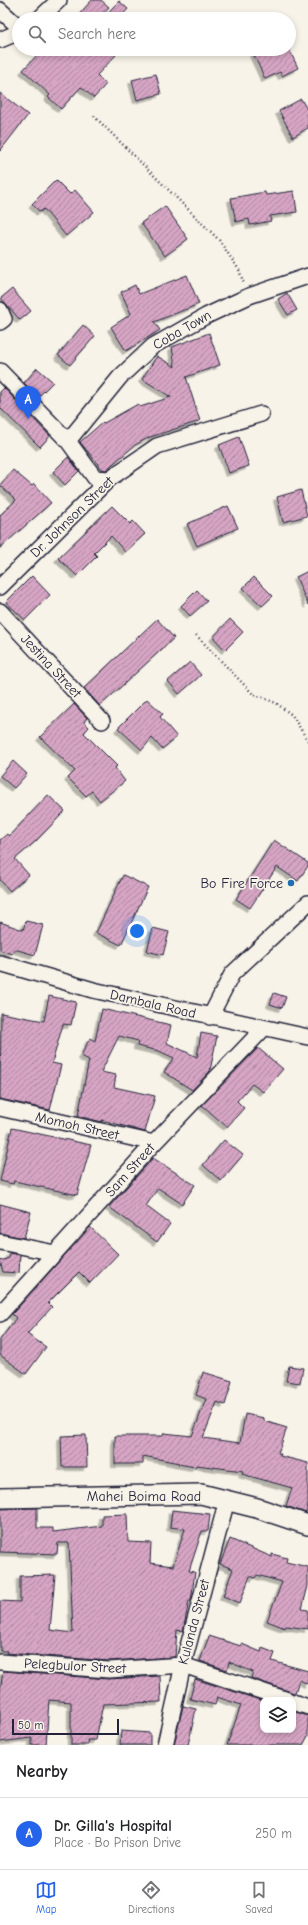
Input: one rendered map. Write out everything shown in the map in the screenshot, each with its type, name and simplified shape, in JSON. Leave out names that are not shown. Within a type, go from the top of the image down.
[{"type":"main road","name":"Mahei Boima Road","points":[[0,1498],[180,1493],[201,1494],[227,1500],[308,1525]]},
{"type":"street","points":[[46,12],[59,0]]},
{"type":"street","points":[[0,10],[12,21]]},
{"type":"street","points":[[0,40],[12,35]]},
{"type":"street","name":"Coba Town","points":[[68,441],[120,377],[153,346],[206,316],[249,296],[308,276]]},
{"type":"street","points":[[0,310],[4,319],[0,322]]},
{"type":"street","points":[[0,371],[68,441],[95,478],[109,479]]},
{"type":"street","name":"Dr. Johnson Street","points":[[0,587],[109,479],[157,446],[261,414]]},
{"type":"street","name":"Jestina Street","points":[[0,611],[102,721]]},
{"type":"street","points":[[210,1016],[232,974],[308,903]]},
{"type":"street","name":"Dambala Road","points":[[0,963],[93,990],[308,1037]]},
{"type":"street","name":"Sam Street","points":[[0,1314],[154,1143],[264,1028]]},
{"type":"street","name":"Momoh Street","points":[[0,1108],[154,1143]]},
{"type":"street","points":[[0,1242],[55,1253]]},
{"type":"street","name":"Kulanda Street","points":[[165,1745],[183,1665],[227,1500]]},
{"type":"street","name":"Pelegbulor Street","points":[[0,1662],[109,1670],[183,1665],[279,1697]]},
{"type":"street","points":[[296,1703],[308,1707]]},
{"type":"path","points":[[94,116],[219,240],[239,270],[249,296]]},
{"type":"path","points":[[196,635],[253,694],[276,703],[292,715],[308,741]]},
{"type":"building","points":[[92,0],[101,0],[109,7],[104,12],[81,12]]},
{"type":"building","points":[[119,1],[128,9],[125,12],[109,12]]},
{"type":"building","points":[[36,56],[115,56],[97,75],[106,84],[94,98],[81,87],[61,109],[48,97],[50,95],[23,70]]},
{"type":"building","points":[[254,56],[292,56],[298,68],[282,76],[280,72],[265,79]]},
{"type":"building","points":[[156,74],[161,94],[137,100],[132,80]]},
{"type":"building","points":[[0,93],[28,115],[0,151]]},
{"type":"building","points":[[301,99],[308,111],[308,128],[293,137],[279,111]]},
{"type":"building","points":[[56,180],[70,194],[75,190],[94,212],[66,236],[44,209],[40,212],[32,204]]},
{"type":"building","points":[[294,191],[297,212],[270,216],[271,221],[250,225],[249,219],[236,222],[231,198],[265,192],[266,195]]},
{"type":"building","points":[[165,206],[188,239],[165,256],[141,223]]},
{"type":"building","points":[[187,275],[199,304],[154,322],[160,330],[126,351],[111,327],[131,314],[121,292],[135,285],[139,294]]},
{"type":"building","points":[[12,289],[31,311],[20,320],[1,298]]},
{"type":"building","points":[[287,293],[297,310],[288,315],[278,299]]},
{"type":"building","points":[[83,325],[95,336],[70,365],[58,355]]},
{"type":"building","points":[[209,333],[220,365],[186,377],[200,421],[150,437],[135,445],[106,470],[102,469],[80,442],[103,422],[104,423],[138,404],[140,407],[171,397],[142,379],[157,356],[175,367],[172,347]]},
{"type":"building","points":[[37,368],[53,382],[38,397],[24,383]]},
{"type":"building","points":[[4,388],[50,436],[40,447],[0,408],[0,392]]},
{"type":"building","points":[[239,437],[249,466],[229,473],[219,445]]},
{"type":"building","points":[[68,457],[79,471],[65,485],[53,472]]},
{"type":"building","points":[[13,470],[32,486],[34,484],[51,503],[0,548],[0,515],[16,500],[0,485]]},
{"type":"building","points":[[301,490],[307,516],[283,522],[277,497]]},
{"type":"building","points":[[112,506],[130,524],[133,521],[145,534],[125,552],[111,536],[94,553],[97,556],[77,576],[58,558]]},
{"type":"building","points":[[228,506],[238,528],[197,546],[187,524]]},
{"type":"building","points":[[308,571],[308,605],[296,577]]},
{"type":"building","points":[[32,576],[50,595],[25,620],[6,602]]},
{"type":"building","points":[[254,577],[273,596],[262,606],[243,588]]},
{"type":"building","points":[[197,590],[207,601],[190,616],[181,606]]},
{"type":"building","points":[[157,619],[174,638],[100,706],[84,688]]},
{"type":"building","points":[[230,619],[243,632],[225,650],[213,637]]},
{"type":"building","points":[[190,662],[201,675],[179,694],[168,681]]},
{"type":"building","points":[[147,699],[163,714],[160,717],[177,737],[162,749],[152,738],[142,750],[118,728]]},
{"type":"building","points":[[74,704],[87,718],[84,722],[89,727],[84,733],[117,766],[115,768],[125,781],[100,801],[92,791],[86,796],[68,778],[75,771],[40,737]]},
{"type":"building","points":[[13,761],[27,774],[14,788],[0,776]]},
{"type":"building","points":[[48,795],[65,811],[36,841],[15,859],[29,875],[10,891],[0,880],[0,840],[7,834],[9,836]]},
{"type":"building","points":[[274,840],[308,863],[308,866],[298,881],[277,867],[250,908],[236,899]]},
{"type":"building","points":[[123,875],[148,887],[121,945],[96,933]]},
{"type":"building","points":[[26,921],[43,925],[35,955],[14,949],[12,954],[0,950],[0,922],[23,930]]},
{"type":"building","points":[[153,928],[169,932],[163,955],[147,951]]},
{"type":"building","points":[[274,993],[286,997],[282,1008],[270,1004]]},
{"type":"building","points":[[49,996],[76,1002],[71,1025],[63,1024],[52,1063],[61,1065],[50,1110],[0,1099],[1,1013],[44,1021]]},
{"type":"building","points":[[102,1009],[171,1025],[167,1043],[197,1057],[201,1033],[217,1036],[210,1071],[192,1090],[164,1072],[174,1058],[159,1051],[137,1046],[138,1041],[119,1036],[101,1072],[116,1075],[114,1087],[155,1096],[145,1132],[102,1120],[102,1122],[78,1116],[89,1060],[81,1056],[90,1038],[95,1041]]},
{"type":"building","points":[[258,1048],[283,1069],[263,1092],[252,1084],[237,1101],[244,1108],[227,1127],[202,1105]]},
{"type":"building","points":[[12,1128],[91,1145],[77,1195],[14,1181],[13,1184],[0,1181]]},
{"type":"building","points":[[224,1140],[243,1155],[221,1181],[203,1165]]},
{"type":"building","points":[[153,1158],[195,1185],[182,1204],[158,1188],[146,1206],[170,1224],[157,1242],[109,1207]]},
{"type":"building","points":[[0,1204],[31,1212],[24,1238],[0,1233]]},
{"type":"building","points":[[90,1227],[118,1254],[90,1283],[79,1272],[48,1303],[52,1307],[27,1334],[46,1347],[26,1374],[0,1355],[0,1340],[16,1318],[12,1314]]},
{"type":"building","points":[[9,1253],[20,1255],[19,1273],[3,1272],[0,1261],[9,1258]]},
{"type":"building","points":[[289,1366],[303,1368],[300,1383],[286,1381]]},
{"type":"building","points":[[203,1372],[232,1381],[225,1405],[217,1402],[203,1438],[240,1443],[245,1414],[264,1418],[264,1421],[287,1428],[278,1453],[281,1454],[280,1456],[308,1463],[308,1505],[306,1513],[286,1506],[292,1488],[242,1474],[243,1471],[196,1465],[195,1467],[143,1456],[143,1464],[115,1464],[115,1436],[163,1436],[164,1433],[192,1436],[206,1399],[196,1395]]},
{"type":"building","points":[[86,1435],[87,1467],[62,1467],[61,1436]]},
{"type":"building","points":[[37,1508],[37,1528],[53,1528],[53,1532],[102,1526],[102,1515],[127,1514],[128,1542],[151,1543],[150,1563],[173,1566],[185,1529],[170,1527],[172,1510],[210,1514],[208,1531],[202,1531],[189,1571],[195,1572],[191,1601],[189,1601],[183,1631],[177,1630],[175,1657],[109,1661],[6,1653],[7,1651],[0,1651],[0,1601],[20,1602],[20,1576],[55,1575],[50,1630],[73,1633],[69,1543],[58,1543],[57,1554],[0,1552],[0,1509]]},
{"type":"building","points":[[230,1539],[272,1557],[272,1554],[287,1558],[286,1562],[308,1567],[308,1586],[302,1609],[308,1610],[308,1629],[286,1626],[285,1628],[267,1621],[282,1582],[257,1575],[255,1578],[250,1576],[240,1603],[223,1596],[233,1569],[220,1564]]},
{"type":"building","points":[[209,1636],[241,1646],[242,1644],[261,1652],[262,1648],[275,1653],[272,1661],[308,1671],[308,1684],[299,1680],[294,1693],[251,1678],[253,1672],[229,1662],[227,1670],[200,1661]]},
{"type":"building","points":[[3,1671],[108,1679],[160,1676],[161,1702],[103,1704],[96,1740],[87,1740],[88,1745],[71,1745],[71,1702],[49,1700],[46,1745],[32,1745],[32,1738],[0,1742],[0,1692]]},
{"type":"building","points":[[195,1679],[260,1700],[260,1733],[296,1733],[296,1712],[308,1716],[308,1736],[303,1745],[227,1745],[241,1705],[217,1697],[215,1705],[190,1699]]},
{"type":"building","points":[[183,1706],[196,1709],[188,1745],[174,1745]]},
{"type":"building","points":[[121,1731],[150,1733],[150,1745],[120,1745]]},
{"type":"place","name":"Dr. Gilla's Hospital","points":[[28,419]]},
{"type":"place","name":"Bo Fire Force","points":[[291,883]]}]
